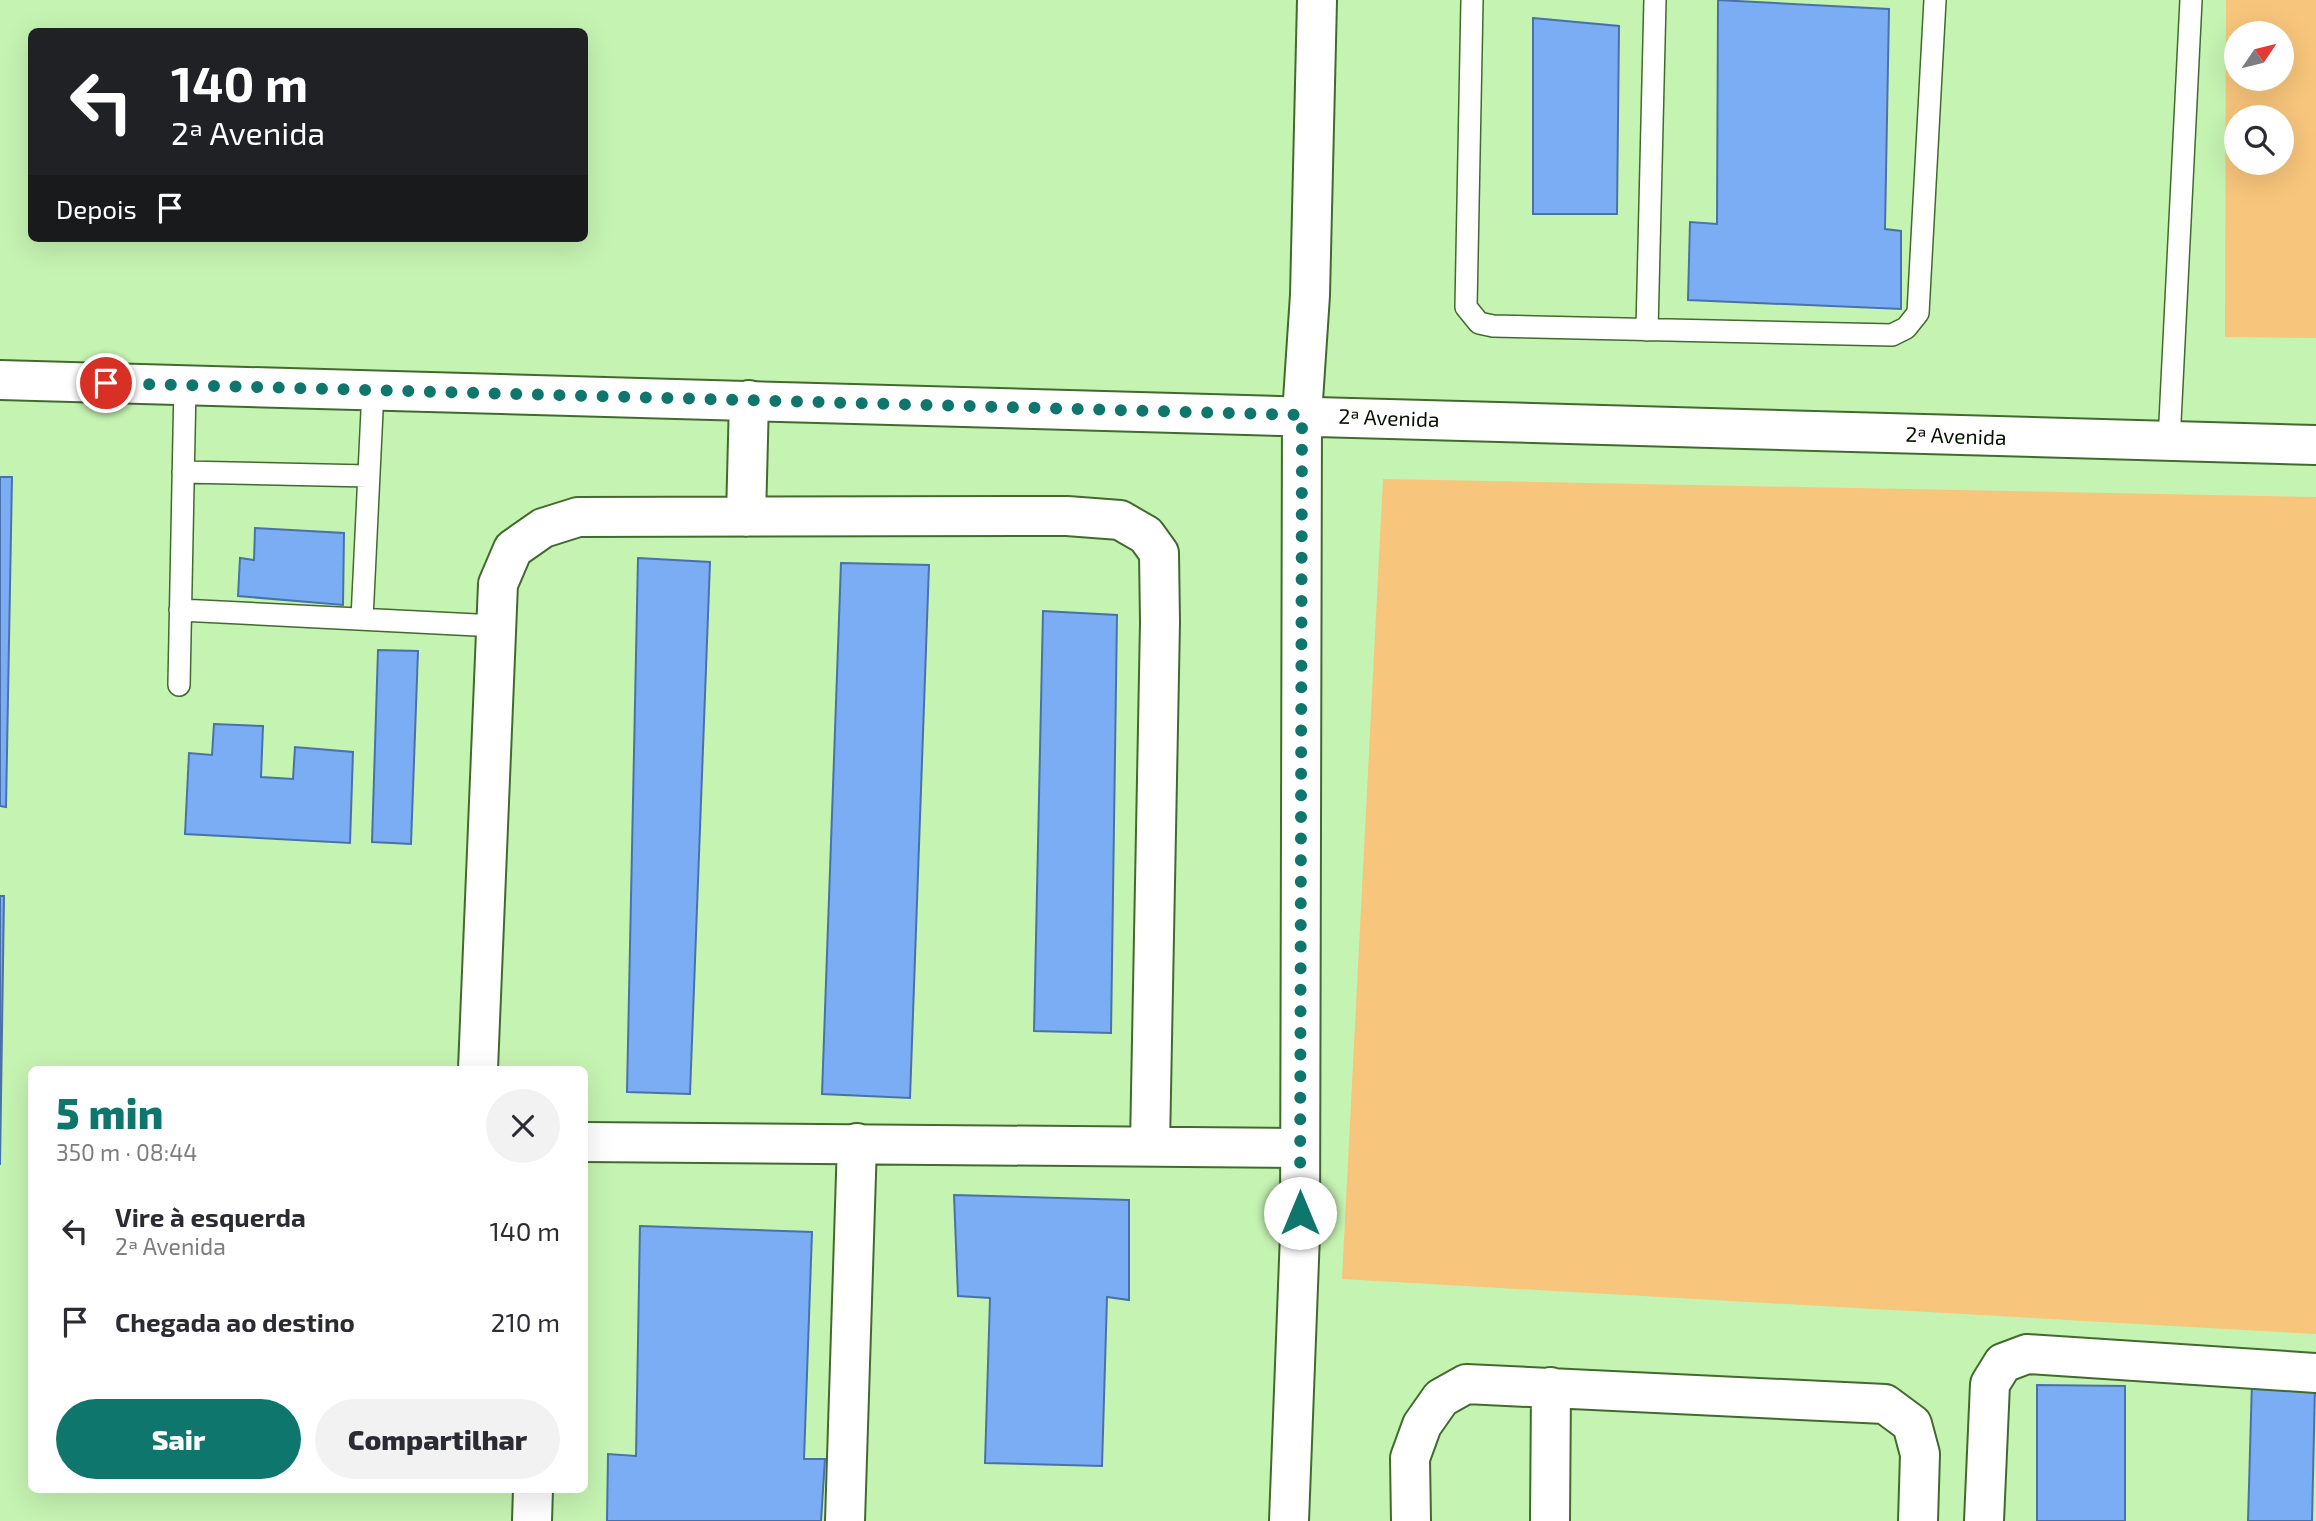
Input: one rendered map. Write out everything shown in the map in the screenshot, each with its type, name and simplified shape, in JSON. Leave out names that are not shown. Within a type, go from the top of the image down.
[{"type":"street","points":[[1289,1521],[1300,1234],[1302,415],[1310,295],[1317,0]]},
{"type":"street","name":"2ª Avenida","points":[[0,380],[2316,445]]},
{"type":"street","points":[[746,517],[750,400]]},
{"type":"street","points":[[478,1066],[498,583],[513,549],[543,528],[578,517],[1067,516],[1120,520],[1146,535],[1158,553],[1160,636],[1150,1145]]},
{"type":"street","points":[[588,1142],[1300,1147]]},
{"type":"street","points":[[845,1521],[857,1143]]},
{"type":"street","points":[[1984,1521],[1990,1384],[2003,1363],[2027,1354],[2316,1373]]},
{"type":"street","points":[[1411,1521],[1410,1458],[1422,1425],[1441,1398],[1466,1384],[1885,1404],[1912,1424],[1920,1454],[1918,1521]]},
{"type":"street","points":[[1550,1521],[1551,1387]]},
{"type":"street","points":[[532,1521],[533,1493]]},
{"type":"lane","points":[[1472,0],[1466,307],[1479,323],[1493,326],[1892,335],[1906,328],[1918,313],[1935,0]]},
{"type":"lane","points":[[1647,330],[1655,0]]},
{"type":"lane","points":[[2169,442],[2191,0]]},
{"type":"lane","points":[[179,685],[185,385]]},
{"type":"lane","points":[[362,619],[373,390]]},
{"type":"lane","points":[[183,472],[368,476]]},
{"type":"lane","points":[[180,610],[496,626]]},
{"type":"shaded area","points":[[2226,0],[2316,0],[2316,338],[2225,337],[2225,175],[2294,175],[2294,105],[2226,105],[2226,91],[2294,91],[2294,21],[2226,21]]},
{"type":"shaded area","points":[[1383,479],[2316,497],[2316,1334],[1342,1279]]},
{"type":"building","points":[[1718,0],[1889,9],[1885,229],[1901,231],[1901,309],[1688,300],[1690,222],[1717,224]]},
{"type":"building","points":[[1533,18],[1619,26],[1617,214],[1533,214]]},
{"type":"building","points":[[0,477],[12,477],[6,807],[0,806]]},
{"type":"building","points":[[255,528],[344,533],[343,605],[238,596],[240,558],[254,560]]},
{"type":"building","points":[[638,558],[710,562],[690,1094],[627,1092]]},
{"type":"building","points":[[841,563],[929,565],[910,1098],[822,1094]]},
{"type":"building","points":[[1043,611],[1117,615],[1111,1033],[1034,1031]]},
{"type":"building","points":[[378,650],[418,651],[411,844],[372,842]]},
{"type":"building","points":[[214,724],[263,726],[261,777],[293,779],[295,747],[353,752],[350,843],[185,834],[189,753],[212,755]]},
{"type":"building","points":[[0,896],[4,896],[0,1165]]},
{"type":"building","points":[[954,1195],[1129,1200],[1129,1300],[1107,1297],[1102,1466],[985,1463],[990,1298],[958,1296]]},
{"type":"building","points":[[640,1226],[812,1232],[804,1459],[825,1459],[821,1521],[607,1521],[608,1454],[636,1456]]},
{"type":"building","points":[[2252,1381],[2315,1386],[2312,1521],[2248,1521]]},
{"type":"building","points":[[2037,1385],[2125,1386],[2125,1521],[2037,1521]]},
{"type":"route","points":[[106,383],[1302,415],[1300,1213]]}]
